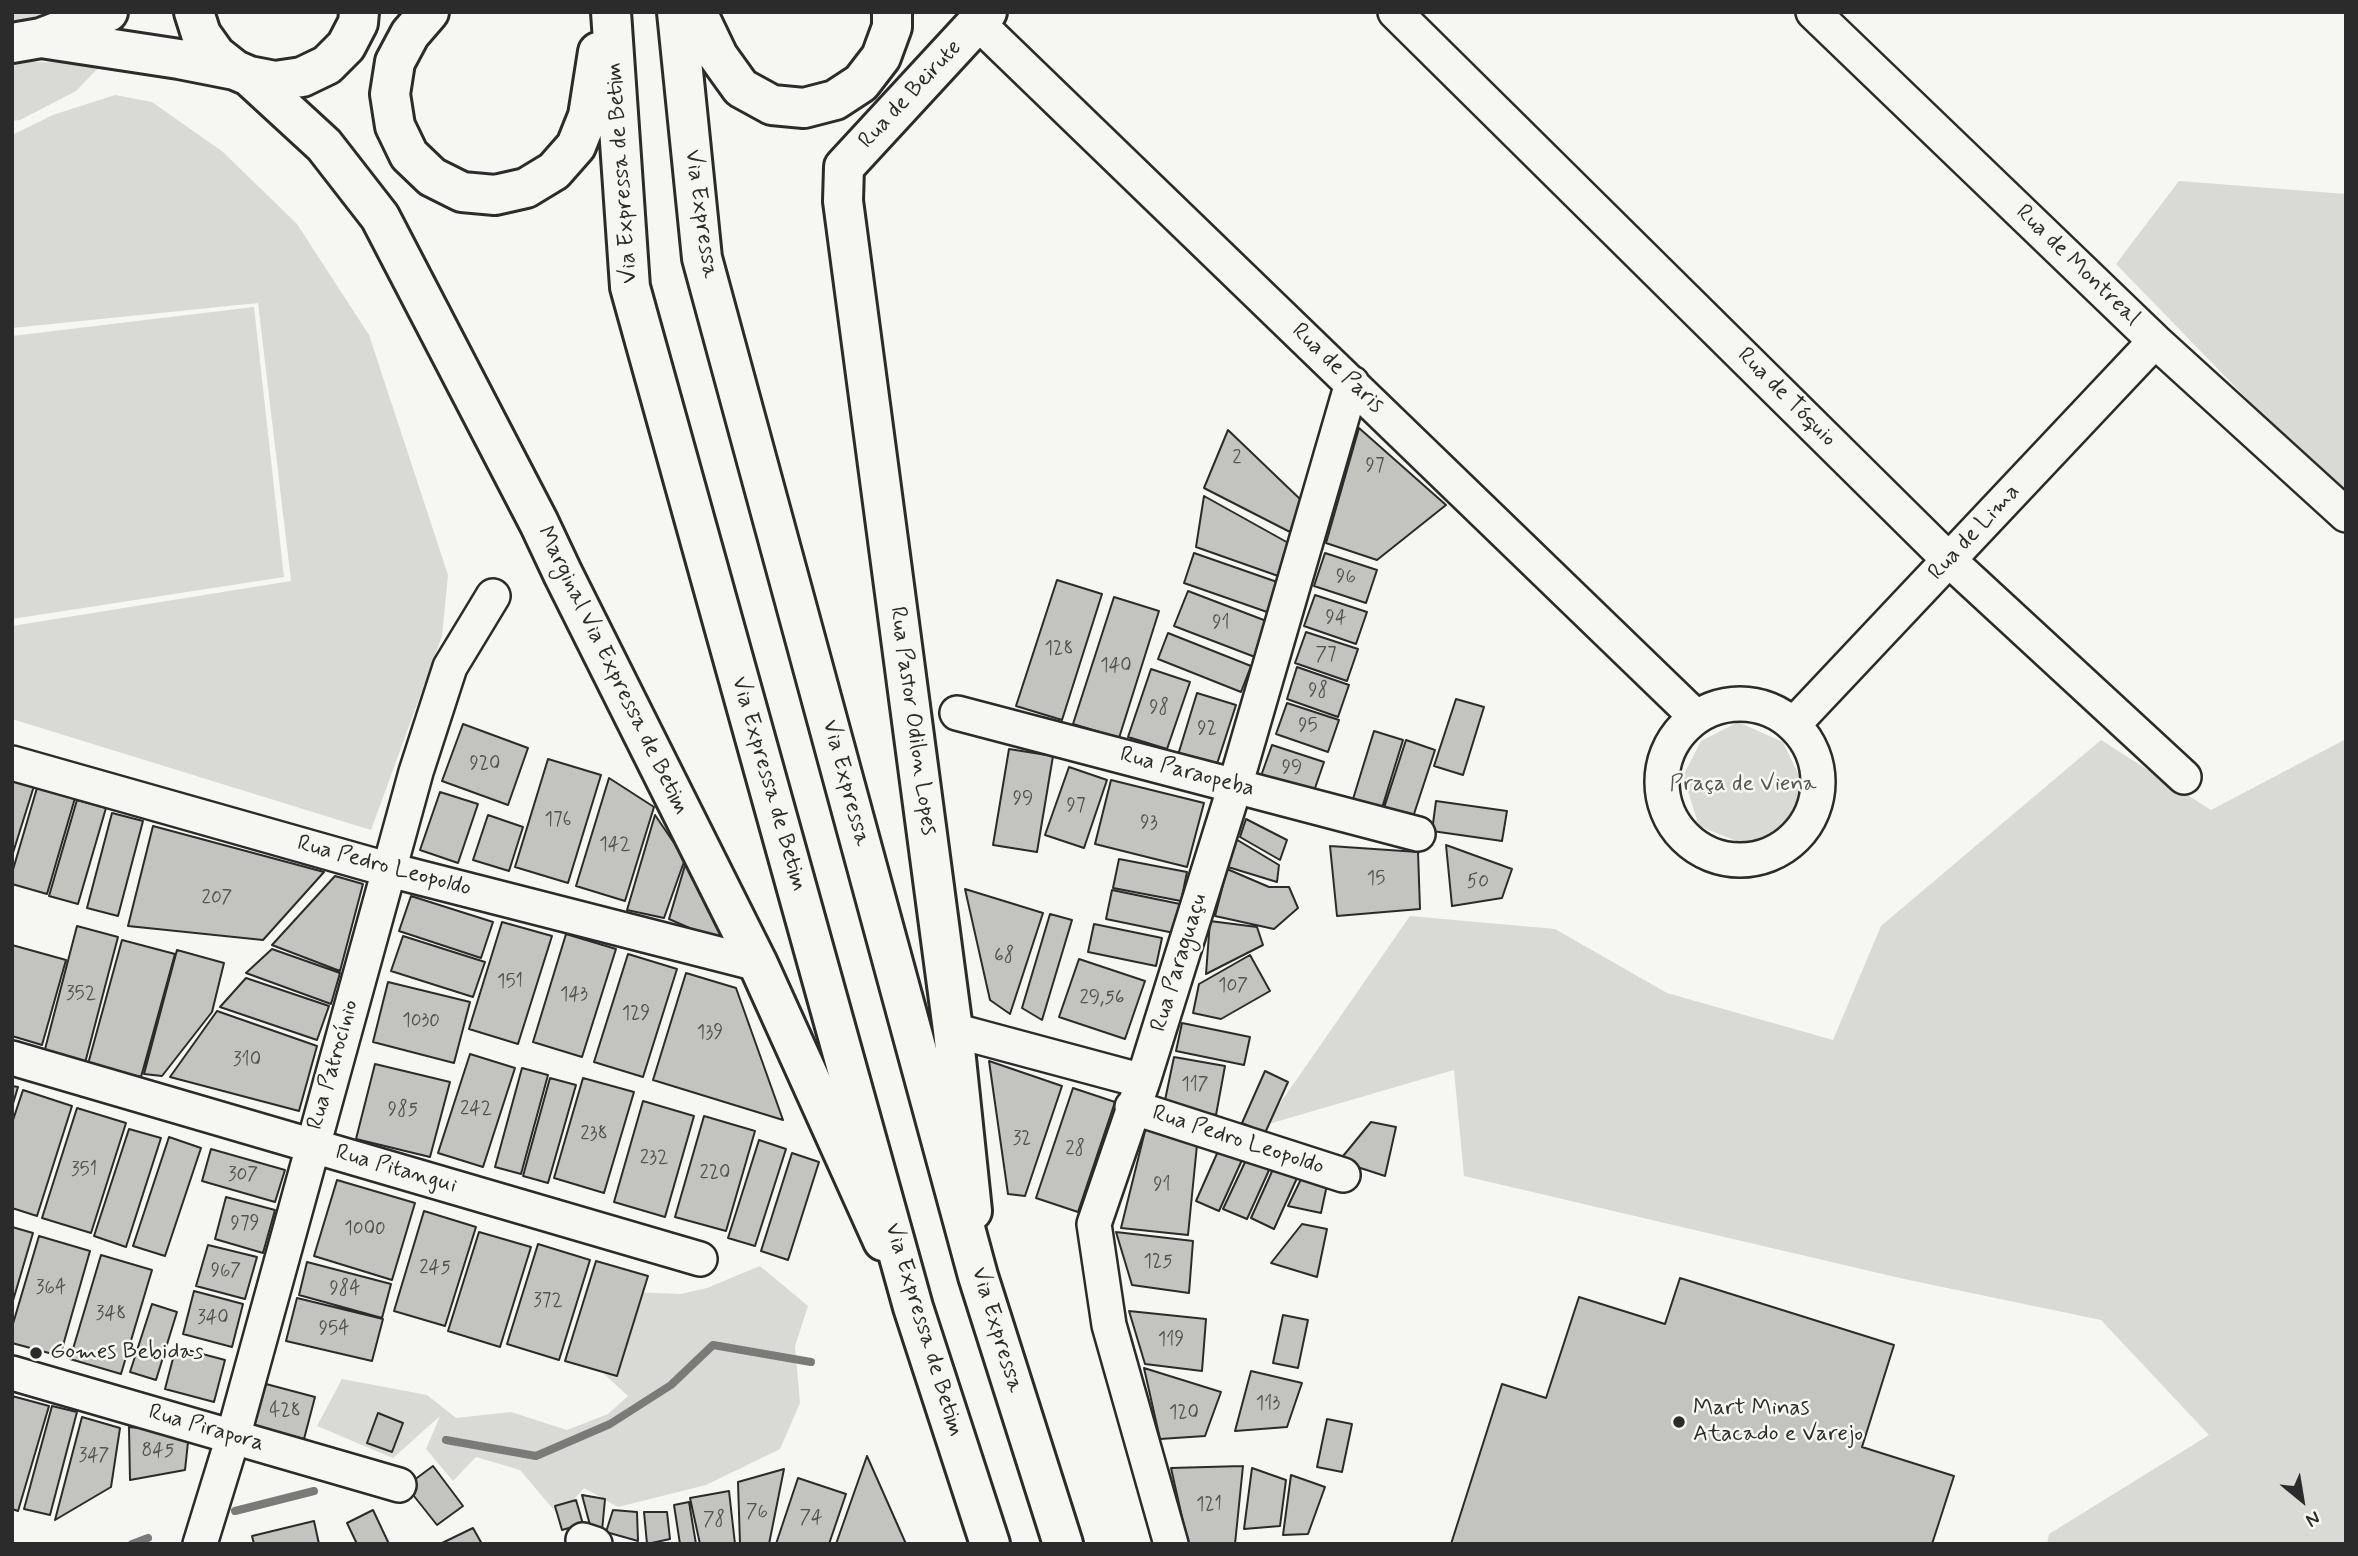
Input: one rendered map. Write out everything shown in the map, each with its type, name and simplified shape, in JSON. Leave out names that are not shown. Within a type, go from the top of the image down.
[{"type":"main road","points":[[27,41],[108,12]]},
{"type":"main road","name":"Marginal Via Expressa de Betim","points":[[194,12],[201,34],[216,55],[242,73],[324,145],[380,217],[539,523],[758,964],[913,1307]]},
{"type":"main road","points":[[429,12],[411,34],[395,62],[390,94],[394,126],[409,155],[432,177],[462,191],[495,195],[526,188],[554,171],[576,146],[588,116],[604,12]]},
{"type":"main road","name":"Via Expressa de Betim","points":[[611,12],[630,287],[913,1307],[990,1544]]},
{"type":"main road","name":"Via Expressa","points":[[677,12],[702,258],[978,1276],[1063,1544]]},
{"type":"main road","points":[[697,12],[718,56],[741,88],[772,106],[804,108],[835,100],[862,83],[881,57],[892,27],[892,12]]},
{"type":"main road","points":[[27,41],[179,59],[275,81],[302,77],[327,65],[346,46],[363,16]]},
{"type":"main road","name":"Rua de Beirute","points":[[844,167],[981,16]]},
{"type":"main road","name":"Rua Pastor Odilon Lopes","points":[[844,167],[843,201],[953,1030],[978,1276]]},
{"type":"street","name":"Rua de Tóquio","points":[[1395,12],[1950,560],[2184,777]]},
{"type":"street","name":"Rua de Montreal","points":[[1813,12],[2155,341],[2346,515]]},
{"type":"street","name":"Rua de Paris","points":[[981,16],[1352,383],[1696,717]]},
{"type":"street","name":"Rua de Lima","points":[[1794,724],[2155,341]]},
{"type":"street","name":"Rua Paraguaçu","points":[[1171,1544],[1109,1325],[1094,1224],[1235,786],[1352,383]]},
{"type":"street","name":"Rua Patrocínio","points":[[200,1544],[233,1437],[416,772],[450,667],[493,596]]},
{"type":"street","points":[[1746,703],[1772,710],[1794,724],[1809,745],[1817,769],[1818,794],[1809,818],[1793,839],[1772,853],[1747,860],[1721,858],[1697,848],[1679,831],[1666,808],[1661,783],[1665,758],[1677,735],[1696,717],[1720,706],[1746,703]]},
{"type":"street","name":"Rua Paraopeba","points":[[957,713],[1418,834]]},
{"type":"street","name":"Rua Pedro Leopoldo","points":[[12,763],[390,870],[758,964]]},
{"type":"street","name":"Rua Pedro Leopoldo","points":[[953,1030],[1138,1094],[1343,1175]]},
{"type":"street","name":"Rua Pitangui","points":[[12,1058],[700,1259]]},
{"type":"street","name":"Rua Pirapora","points":[[12,1373],[399,1485]]},
{"type":"green space","points":[[12,12],[71,12],[12,30]]},
{"type":"green space","points":[[30,62],[103,63],[76,91],[20,120],[12,121],[12,66]]},
{"type":"green space","points":[[115,95],[152,102],[223,152],[297,224],[369,335],[448,575],[442,636],[371,830],[12,719],[12,626],[291,581],[258,303],[12,328],[12,135],[53,115]]},
{"type":"green space","points":[[2179,181],[2346,194],[2346,501],[2116,264]]},
{"type":"green space","points":[[254,307],[284,577],[12,619],[12,336]]},
{"type":"green space","name":"Praça de Viena","points":[[1738,722],[1783,742],[1801,780],[1795,810],[1778,831],[1749,846],[1699,826],[1683,776],[1701,741]]},
{"type":"green space","points":[[2346,739],[2346,1544],[2047,1544],[2049,1534],[2209,1435],[2101,1320],[1904,1279],[1464,1176],[1454,1070],[1265,1125],[1410,916],[1555,929],[1667,993],[1833,1040],[1881,926],[2101,740],[2211,810]]},
{"type":"green space","points":[[760,1266],[808,1306],[795,1346],[800,1403],[780,1449],[706,1485],[618,1507],[584,1488],[559,1516],[520,1470],[476,1457],[453,1481],[426,1449],[440,1416],[393,1458],[317,1426],[342,1379],[427,1395],[456,1418],[511,1412],[567,1430],[608,1414],[628,1396],[588,1359],[631,1292],[681,1294],[707,1288]]},
{"type":"building","points":[[1359,428],[1446,505],[1377,560],[1326,543]]},
{"type":"building","points":[[1228,430],[1301,500],[1290,532],[1204,488]]},
{"type":"building","points":[[1204,496],[1292,545],[1281,577],[1196,547]]},
{"type":"building","points":[[1194,553],[1280,583],[1270,613],[1184,583]]},
{"type":"building","points":[[1325,553],[1377,570],[1366,603],[1314,586]]},
{"type":"building","points":[[1057,580],[1102,594],[1062,720],[1016,706]]},
{"type":"building","points":[[1188,591],[1269,622],[1255,657],[1174,626]]},
{"type":"building","points":[[1315,595],[1367,612],[1356,644],[1304,626]]},
{"type":"building","points":[[1114,597],[1159,611],[1119,738],[1073,724]]},
{"type":"building","points":[[1306,632],[1358,649],[1347,681],[1295,663]]},
{"type":"building","points":[[1168,633],[1251,666],[1241,692],[1158,659]]},
{"type":"building","points":[[1297,667],[1349,685],[1338,717],[1287,699]]},
{"type":"building","points":[[1151,669],[1190,682],[1167,749],[1128,737]]},
{"type":"building","points":[[1197,693],[1236,705],[1216,767],[1178,755]]},
{"type":"building","points":[[1456,699],[1484,707],[1463,775],[1434,766]]},
{"type":"building","points":[[1287,703],[1339,720],[1328,752],[1276,734]]},
{"type":"building","points":[[463,724],[528,748],[508,805],[442,781]]},
{"type":"building","points":[[1374,731],[1403,740],[1382,808],[1353,799]]},
{"type":"building","points":[[1406,740],[1435,750],[1413,817],[1384,808]]},
{"type":"building","points":[[1272,745],[1324,762],[1313,794],[1261,776]]},
{"type":"building","points":[[1009,749],[1053,756],[1037,852],[993,845]]},
{"type":"building","points":[[548,759],[601,775],[568,883],[515,867]]},
{"type":"building","points":[[1069,767],[1107,780],[1084,848],[1045,835]]},
{"type":"building","points":[[609,778],[654,807],[625,901],[576,886]]},
{"type":"building","points":[[12,780],[34,786],[12,856]]},
{"type":"building","points":[[1111,780],[1204,803],[1187,867],[1095,844]]},
{"type":"building","points":[[37,788],[75,798],[47,894],[12,884],[12,873]]},
{"type":"building","points":[[440,792],[478,804],[458,863],[420,850]]},
{"type":"building","points":[[77,800],[106,808],[78,904],[49,896]]},
{"type":"building","points":[[1436,801],[1507,811],[1502,841],[1432,831]]},
{"type":"building","points":[[112,813],[143,821],[118,916],[87,908]]},
{"type":"building","points":[[488,815],[523,827],[509,871],[473,860]]},
{"type":"building","points":[[655,815],[685,859],[664,918],[627,910]]},
{"type":"building","points":[[1246,819],[1287,840],[1280,860],[1240,837]]},
{"type":"building","points":[[153,826],[324,872],[263,940],[128,926]]},
{"type":"building","points":[[1234,838],[1279,865],[1277,882],[1228,867]]},
{"type":"building","points":[[1446,845],[1512,869],[1502,898],[1452,906]]},
{"type":"building","points":[[1330,846],[1418,852],[1420,909],[1337,916]]},
{"type":"building","points":[[1119,859],[1187,872],[1181,901],[1113,888]]},
{"type":"building","points":[[686,862],[726,930],[719,941],[669,919]]},
{"type":"building","points":[[1227,869],[1269,887],[1289,887],[1298,908],[1274,929],[1215,916]]},
{"type":"building","points":[[335,876],[363,884],[340,971],[272,945]]},
{"type":"building","points":[[965,889],[1043,913],[1010,1014],[990,1000]]},
{"type":"building","points":[[1112,890],[1180,904],[1174,933],[1106,919]]},
{"type":"building","points":[[411,896],[493,922],[481,958],[399,931]]},
{"type":"building","points":[[1050,914],[1072,920],[1042,1020],[1022,1008]]},
{"type":"building","points":[[1210,921],[1257,927],[1263,945],[1206,974]]},
{"type":"building","points":[[502,922],[552,936],[518,1044],[469,1029]]},
{"type":"building","points":[[1094,924],[1162,938],[1156,966],[1088,952]]},
{"type":"building","points":[[77,926],[118,937],[85,1063],[44,1053]]},
{"type":"building","points":[[566,934],[616,949],[582,1057],[533,1042]]},
{"type":"building","points":[[403,936],[485,962],[473,997],[391,971]]},
{"type":"building","points":[[122,940],[175,954],[141,1077],[88,1064]]},
{"type":"building","points":[[12,945],[66,960],[42,1045],[12,1036]]},
{"type":"building","points":[[272,949],[340,973],[331,1004],[246,973]]},
{"type":"building","points":[[177,950],[224,963],[212,1012],[162,1076],[144,1074]]},
{"type":"building","points":[[628,954],[677,969],[643,1077],[594,1062]]},
{"type":"building","points":[[1250,955],[1270,991],[1221,1019],[1193,1013],[1199,984]]},
{"type":"building","points":[[1079,959],[1145,981],[1125,1039],[1059,1017]]},
{"type":"building","points":[[686,973],[736,988],[783,1120],[653,1080]]},
{"type":"building","points":[[246,978],[329,1006],[317,1040],[220,1007]]},
{"type":"building","points":[[388,982],[470,1002],[454,1063],[373,1042]]},
{"type":"building","points":[[217,1011],[317,1046],[299,1111],[170,1077]]},
{"type":"building","points":[[1182,1023],[1250,1037],[1244,1065],[1176,1051]]},
{"type":"building","points":[[470,1054],[515,1068],[483,1167],[438,1153]]},
{"type":"building","points":[[1174,1057],[1225,1066],[1216,1115],[1164,1105]]},
{"type":"building","points":[[989,1061],[1062,1086],[1025,1196],[1008,1194]]},
{"type":"building","points":[[375,1064],[450,1082],[430,1157],[356,1139]]},
{"type":"building","points":[[522,1068],[548,1075],[521,1174],[495,1167]]},
{"type":"building","points":[[1265,1071],[1288,1082],[1265,1133],[1242,1123]]},
{"type":"building","points":[[550,1078],[576,1085],[548,1183],[523,1176]]},
{"type":"building","points":[[583,1078],[634,1092],[604,1193],[554,1178]]},
{"type":"building","points":[[12,1086],[18,1087],[12,1107]]},
{"type":"building","points":[[1073,1088],[1115,1102],[1078,1212],[1036,1198]]},
{"type":"building","points":[[23,1090],[72,1106],[37,1216],[12,1208],[12,1123]]},
{"type":"building","points":[[643,1101],[694,1116],[665,1217],[614,1202]]},
{"type":"building","points":[[77,1108],[126,1123],[91,1233],[42,1218]]},
{"type":"building","points":[[704,1116],[755,1131],[726,1231],[675,1217]]},
{"type":"building","points":[[1371,1122],[1396,1127],[1385,1176],[1339,1161]]},
{"type":"building","points":[[1146,1127],[1197,1145],[1188,1235],[1121,1228]]},
{"type":"building","points":[[129,1129],[161,1138],[126,1247],[94,1236]]},
{"type":"building","points":[[169,1137],[201,1148],[165,1256],[133,1246]]},
{"type":"building","points":[[759,1140],[786,1149],[755,1246],[728,1238]]},
{"type":"building","points":[[211,1149],[285,1170],[275,1202],[202,1181]]},
{"type":"building","points":[[1219,1149],[1242,1160],[1219,1211],[1196,1201]]},
{"type":"building","points":[[792,1153],[819,1162],[788,1260],[761,1251]]},
{"type":"building","points":[[1247,1158],[1270,1168],[1247,1219],[1223,1209]]},
{"type":"building","points":[[1274,1167],[1297,1178],[1274,1229],[1251,1218]]},
{"type":"building","points":[[1303,1175],[1328,1180],[1321,1213],[1288,1206]]},
{"type":"building","points":[[337,1180],[415,1203],[392,1280],[314,1256]]},
{"type":"building","points":[[226,1197],[275,1210],[263,1253],[215,1239]]},
{"type":"building","points":[[424,1211],[476,1227],[445,1326],[394,1311]]},
{"type":"building","points":[[1302,1224],[1327,1229],[1317,1277],[1271,1263]]},
{"type":"building","points":[[12,1227],[33,1233],[12,1304]]},
{"type":"building","points":[[479,1232],[531,1247],[500,1347],[448,1331]]},
{"type":"building","points":[[1116,1232],[1193,1241],[1189,1293],[1132,1285]]},
{"type":"building","points":[[39,1236],[90,1251],[60,1356],[12,1343],[12,1327]]},
{"type":"building","points":[[538,1244],[590,1260],[559,1360],[507,1344]]},
{"type":"building","points":[[208,1245],[257,1257],[245,1299],[196,1286]]},
{"type":"building","points":[[101,1255],[152,1270],[121,1374],[70,1359]]},
{"type":"building","points":[[596,1261],[648,1276],[617,1376],[565,1361]]},
{"type":"building","points":[[307,1262],[391,1284],[382,1318],[299,1295]]},
{"type":"building","name":"Mart Minas Atacado e Varejo","points":[[1680,1278],[1894,1345],[1862,1447],[1954,1476],[1932,1544],[1451,1544],[1502,1384],[1546,1398],[1579,1297],[1665,1324]]},
{"type":"building","points":[[194,1291],[243,1304],[232,1347],[183,1334]]},
{"type":"building","points":[[297,1298],[383,1319],[372,1361],[286,1341]]},
{"type":"building","points":[[152,1304],[177,1312],[156,1380],[130,1372]]},
{"type":"building","points":[[1129,1311],[1206,1319],[1202,1371],[1145,1364]]},
{"type":"building","points":[[1283,1315],[1308,1320],[1298,1368],[1273,1363]]},
{"type":"building","points":[[176,1347],[225,1360],[214,1402],[165,1389]]},
{"type":"building","points":[[1144,1368],[1221,1392],[1205,1436],[1160,1439]]},
{"type":"building","points":[[1251,1371],[1302,1383],[1287,1427],[1235,1431]]},
{"type":"building","points":[[266,1384],[315,1397],[304,1439],[254,1426]]},
{"type":"building","points":[[12,1396],[49,1406],[18,1511],[12,1509]]},
{"type":"building","points":[[52,1406],[77,1412],[50,1515],[24,1509]]},
{"type":"building","points":[[378,1413],[403,1423],[392,1452],[367,1443]]},
{"type":"building","points":[[82,1417],[120,1428],[111,1487],[55,1520]]},
{"type":"building","points":[[1327,1419],[1352,1424],[1342,1472],[1317,1467]]},
{"type":"building","points":[[129,1427],[189,1433],[185,1470],[130,1480]]},
{"type":"building","points":[[867,1456],[906,1544],[836,1544]]},
{"type":"building","points":[[433,1466],[463,1506],[437,1525],[406,1486]]},
{"type":"building","points":[[1243,1466],[1235,1544],[1188,1544],[1171,1468]]},
{"type":"building","points":[[1252,1468],[1286,1480],[1280,1526],[1244,1529]]},
{"type":"building","points":[[784,1469],[769,1544],[740,1544],[738,1482]]},
{"type":"building","points":[[1291,1475],[1325,1487],[1308,1534],[1283,1535]]},
{"type":"building","points":[[798,1478],[846,1494],[829,1544],[776,1544]]},
{"type":"building","points":[[729,1491],[735,1544],[700,1544],[690,1498]]},
{"type":"building","points":[[582,1495],[605,1499],[602,1531],[591,1529]]},
{"type":"building","points":[[576,1500],[583,1524],[562,1530],[555,1506]]},
{"type":"building","points":[[689,1502],[696,1544],[680,1544],[674,1505]]},
{"type":"building","points":[[373,1510],[389,1544],[357,1544],[347,1523]]},
{"type":"building","points":[[613,1510],[637,1512],[638,1541],[606,1532]]},
{"type":"building","points":[[644,1512],[667,1512],[670,1539],[647,1544]]},
{"type":"building","points":[[314,1521],[319,1544],[254,1544],[252,1536]]},
{"type":"building","points":[[473,1528],[482,1544],[440,1544]]},
{"type":"waterway","points":[[446,1440],[536,1456],[610,1424],[671,1385],[713,1345],[811,1362]]},
{"type":"waterway","points":[[235,1511],[314,1491]]},
{"type":"waterway","points":[[132,1544],[148,1538]]},
{"type":"place","name":"Gomes Bebidas","points":[[36,1353]]},
{"type":"place","name":"Mart Minas Atacado e Varejo","points":[[1679,1422]]}]
